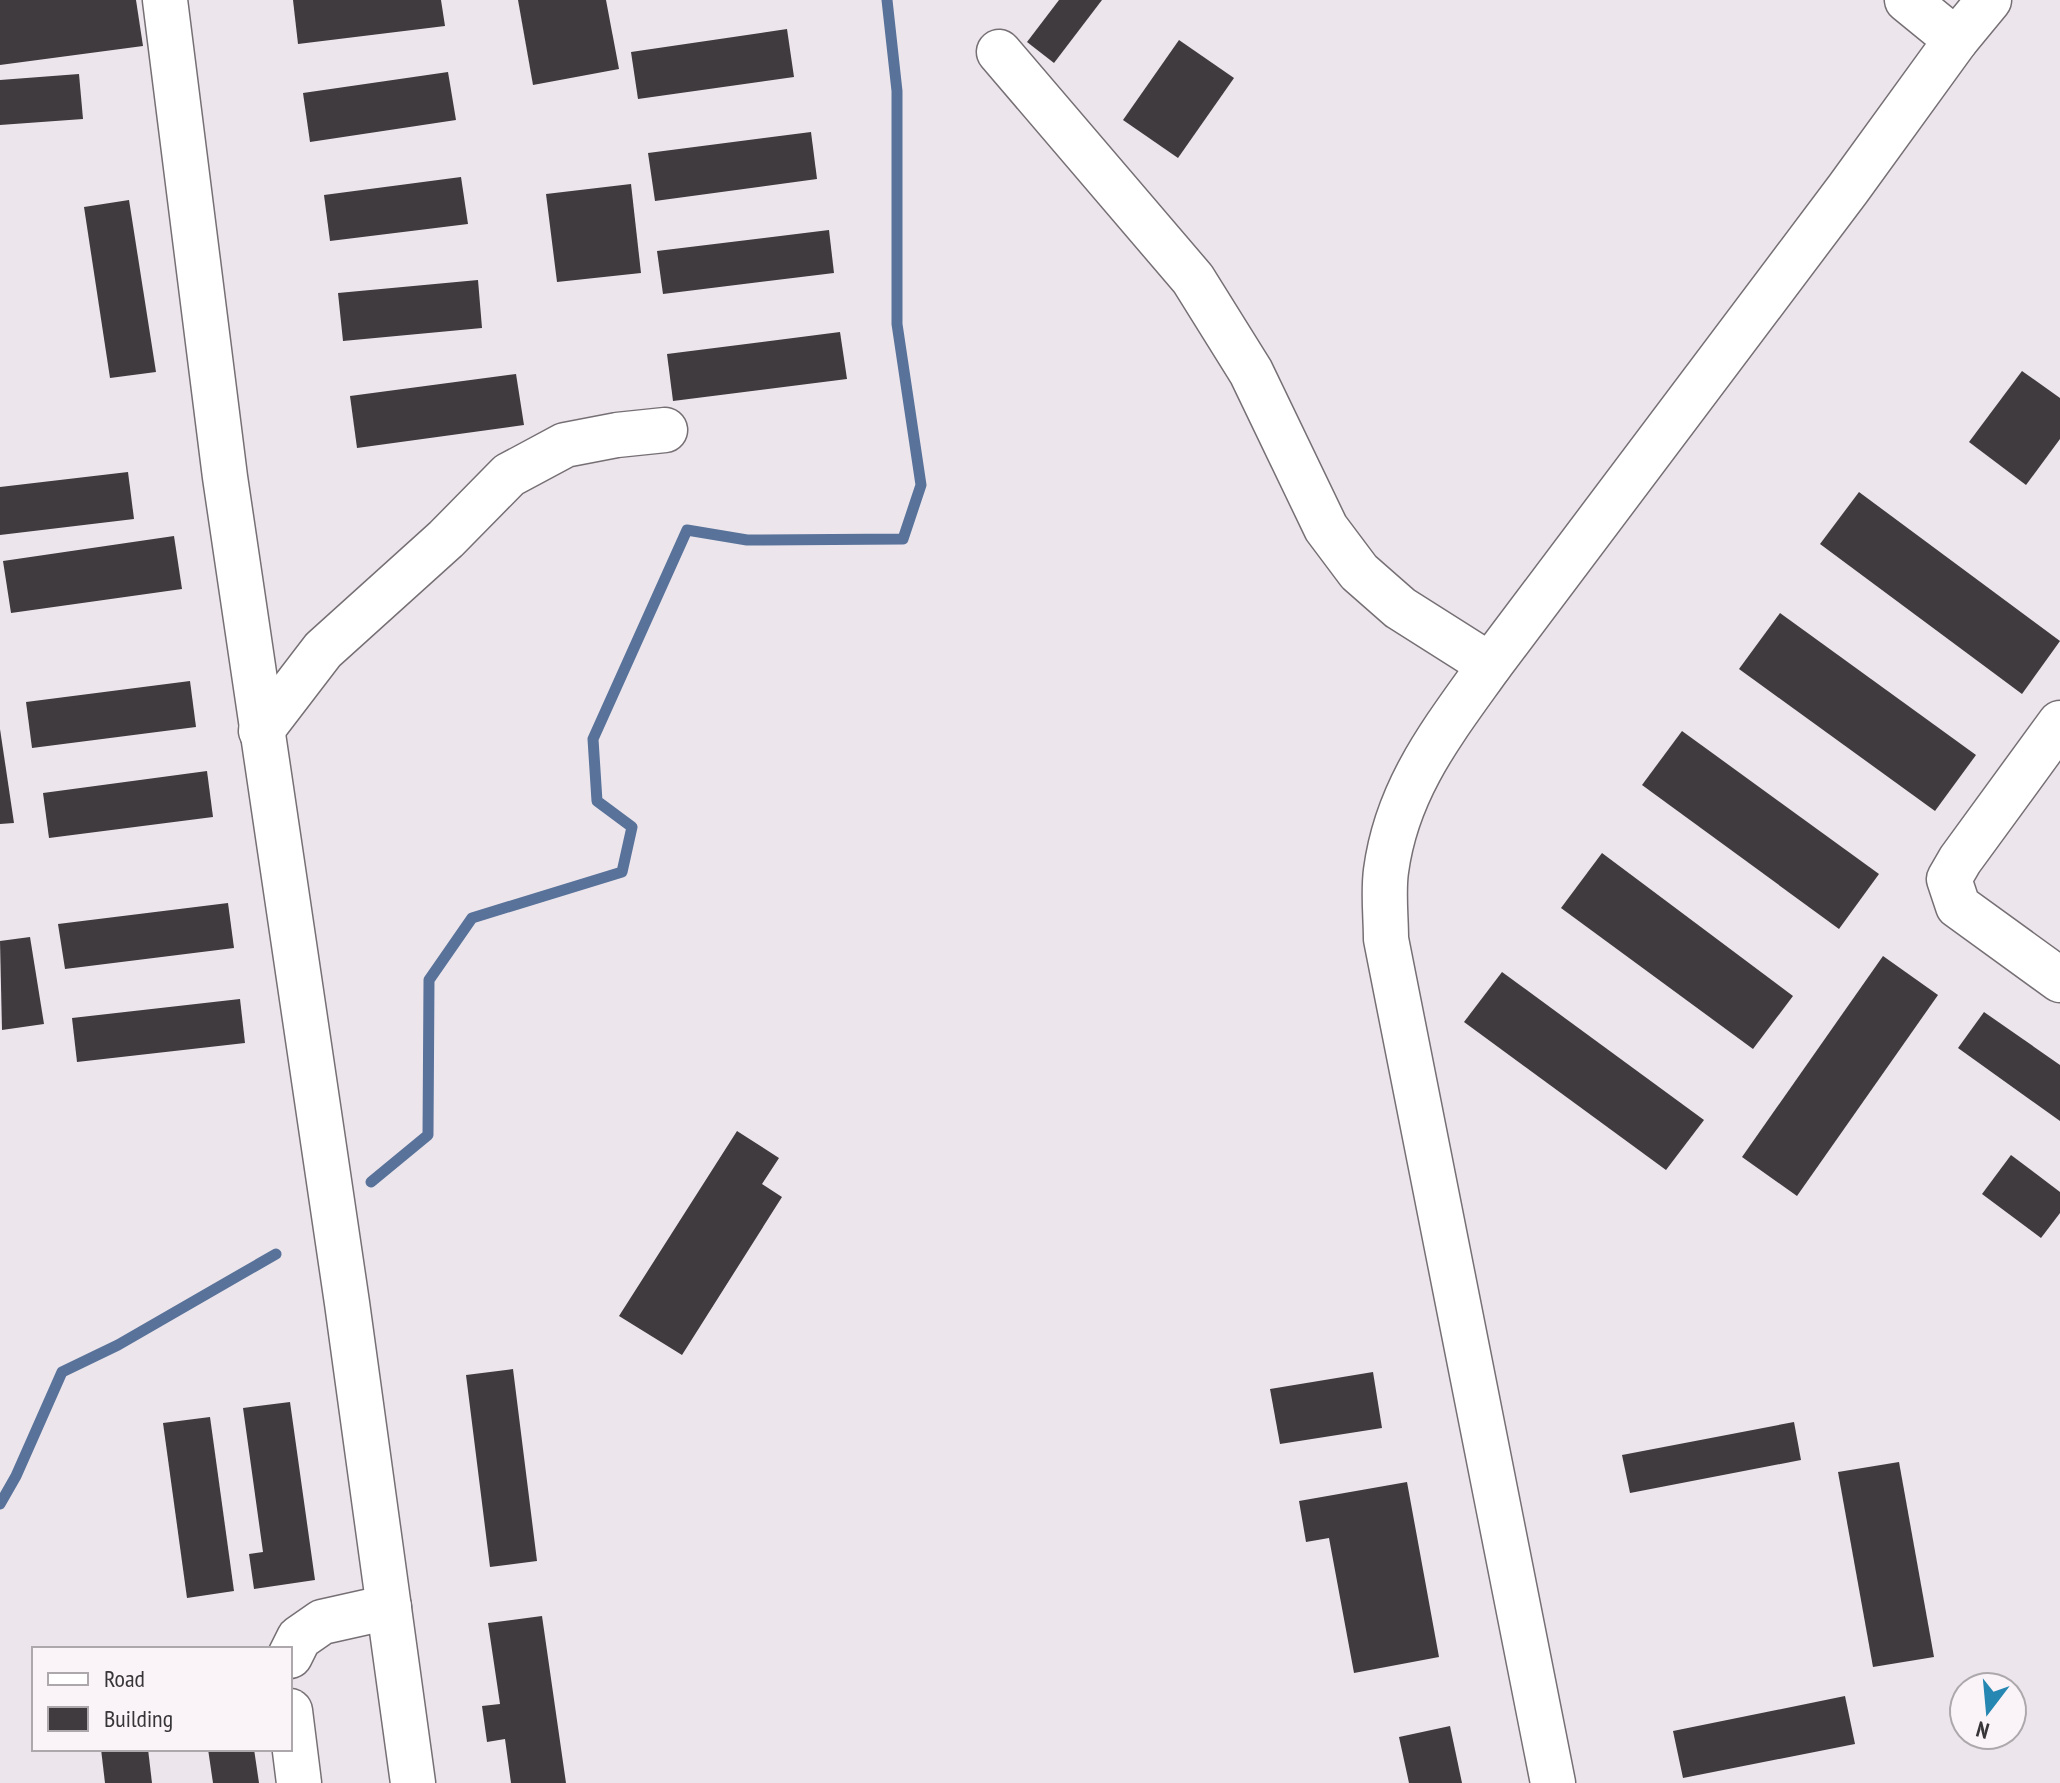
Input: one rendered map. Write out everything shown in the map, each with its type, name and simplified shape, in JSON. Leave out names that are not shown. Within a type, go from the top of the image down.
[{"type":"lane","points":[[165,0],[200,289],[261,731],[345,1288],[413,1783]]},
{"type":"lane","points":[[1907,0],[1956,40]]},
{"type":"lane","points":[[1553,1783],[1386,939],[1386,873],[1402,803],[1434,744],[1490,665],[1989,0]]},
{"type":"lane","points":[[999,52],[1193,279],[1251,372],[1326,528],[1359,572],[1400,608],[1490,665]]},
{"type":"lane","points":[[261,731],[323,650],[446,539],[509,475],[565,445],[665,430]]},
{"type":"lane","points":[[2060,723],[1949,879],[1958,906],[2060,980]]},
{"type":"lane","points":[[292,1652],[299,1638],[322,1622],[389,1607]]},
{"type":"lane","points":[[292,1727],[299,1783]]},
{"type":"building","points":[[0,0],[136,0],[143,46],[0,65]]},
{"type":"building","points":[[293,0],[441,0],[445,26],[298,44]]},
{"type":"building","points":[[518,0],[606,0],[619,69],[533,85]]},
{"type":"building","points":[[1059,0],[1102,0],[1054,63],[1027,42]]},
{"type":"building","points":[[787,29],[794,77],[638,99],[631,52]]},
{"type":"building","points":[[1179,40],[1234,78],[1178,158],[1123,120]]},
{"type":"building","points":[[448,72],[456,120],[310,142],[303,93]]},
{"type":"building","points":[[79,74],[83,119],[0,125],[0,80]]},
{"type":"building","points":[[811,132],[817,179],[655,201],[648,153]]},
{"type":"building","points":[[461,177],[468,224],[330,241],[324,195]]},
{"type":"building","points":[[631,184],[641,273],[557,282],[546,194]]},
{"type":"building","points":[[129,200],[156,372],[110,378],[84,207]]},
{"type":"building","points":[[829,230],[834,273],[663,294],[657,251]]},
{"type":"building","points":[[478,280],[482,328],[343,341],[338,293]]},
{"type":"building","points":[[840,332],[847,379],[673,401],[667,354]]},
{"type":"building","points":[[2022,371],[2060,398],[2060,439],[2026,485],[1969,442]]},
{"type":"building","points":[[516,374],[524,425],[357,448],[350,396]]},
{"type":"building","points":[[128,472],[134,519],[0,535],[0,487]]},
{"type":"building","points":[[1859,492],[2060,641],[2022,694],[1820,544]]},
{"type":"building","points":[[174,536],[182,589],[11,613],[3,561]]},
{"type":"building","points":[[1780,613],[1976,755],[1935,811],[1739,669]]},
{"type":"building","points":[[190,681],[196,727],[32,748],[26,702]]},
{"type":"building","points":[[0,729],[14,823],[0,824]]},
{"type":"building","points":[[1682,731],[1879,874],[1839,929],[1642,785]]},
{"type":"building","points":[[207,771],[213,817],[49,838],[43,793]]},
{"type":"building","points":[[1602,853],[1793,996],[1753,1049],[1561,908]]},
{"type":"building","points":[[228,903],[234,948],[65,969],[58,924]]},
{"type":"building","points":[[30,937],[44,1024],[2,1030],[0,941]]},
{"type":"building","points":[[1883,956],[1938,995],[1797,1196],[1742,1157]]},
{"type":"building","points":[[1502,972],[1704,1120],[1666,1170],[1464,1022]]},
{"type":"building","points":[[240,999],[245,1043],[77,1062],[72,1018]]},
{"type":"building","points":[[1984,1012],[2060,1065],[2060,1121],[1958,1048]]},
{"type":"building","points":[[737,1131],[779,1158],[762,1184],[782,1197],[682,1355],[619,1316]]},
{"type":"building","points":[[2011,1155],[2060,1192],[2060,1213],[2041,1238],[1982,1194]]},
{"type":"building","points":[[513,1369],[537,1561],[490,1567],[466,1375]]},
{"type":"building","points":[[1373,1372],[1382,1428],[1280,1444],[1270,1389]]},
{"type":"building","points":[[290,1402],[315,1580],[254,1589],[249,1554],[263,1552],[243,1408]]},
{"type":"building","points":[[210,1417],[234,1591],[187,1598],[163,1423]]},
{"type":"building","points":[[1794,1422],[1801,1460],[1630,1493],[1622,1455]]},
{"type":"building","points":[[1899,1462],[1934,1657],[1873,1667],[1838,1472]]},
{"type":"building","points":[[1407,1482],[1439,1657],[1354,1673],[1329,1538],[1306,1542],[1299,1501]]},
{"type":"building","points":[[542,1616],[566,1783],[511,1783],[505,1739],[487,1742],[482,1706],[500,1704],[488,1623]]},
{"type":"building","points":[[1845,1696],[1855,1744],[1683,1778],[1673,1731]]},
{"type":"building","points":[[1450,1726],[1462,1783],[1409,1783],[1399,1737]]},
{"type":"building","points":[[101,1751],[148,1751],[152,1783],[105,1783]]},
{"type":"building","points":[[208,1751],[254,1751],[259,1783],[213,1783]]},
{"type":"waterway","points":[[371,1182],[428,1135],[429,980],[472,918],[622,872],[632,827],[597,801],[593,739],[687,530],[747,540],[903,539],[921,485],[897,324],[897,91],[887,0]]},
{"type":"waterway","points":[[0,1504],[16,1476],[62,1372],[118,1345],[276,1254]]}]
